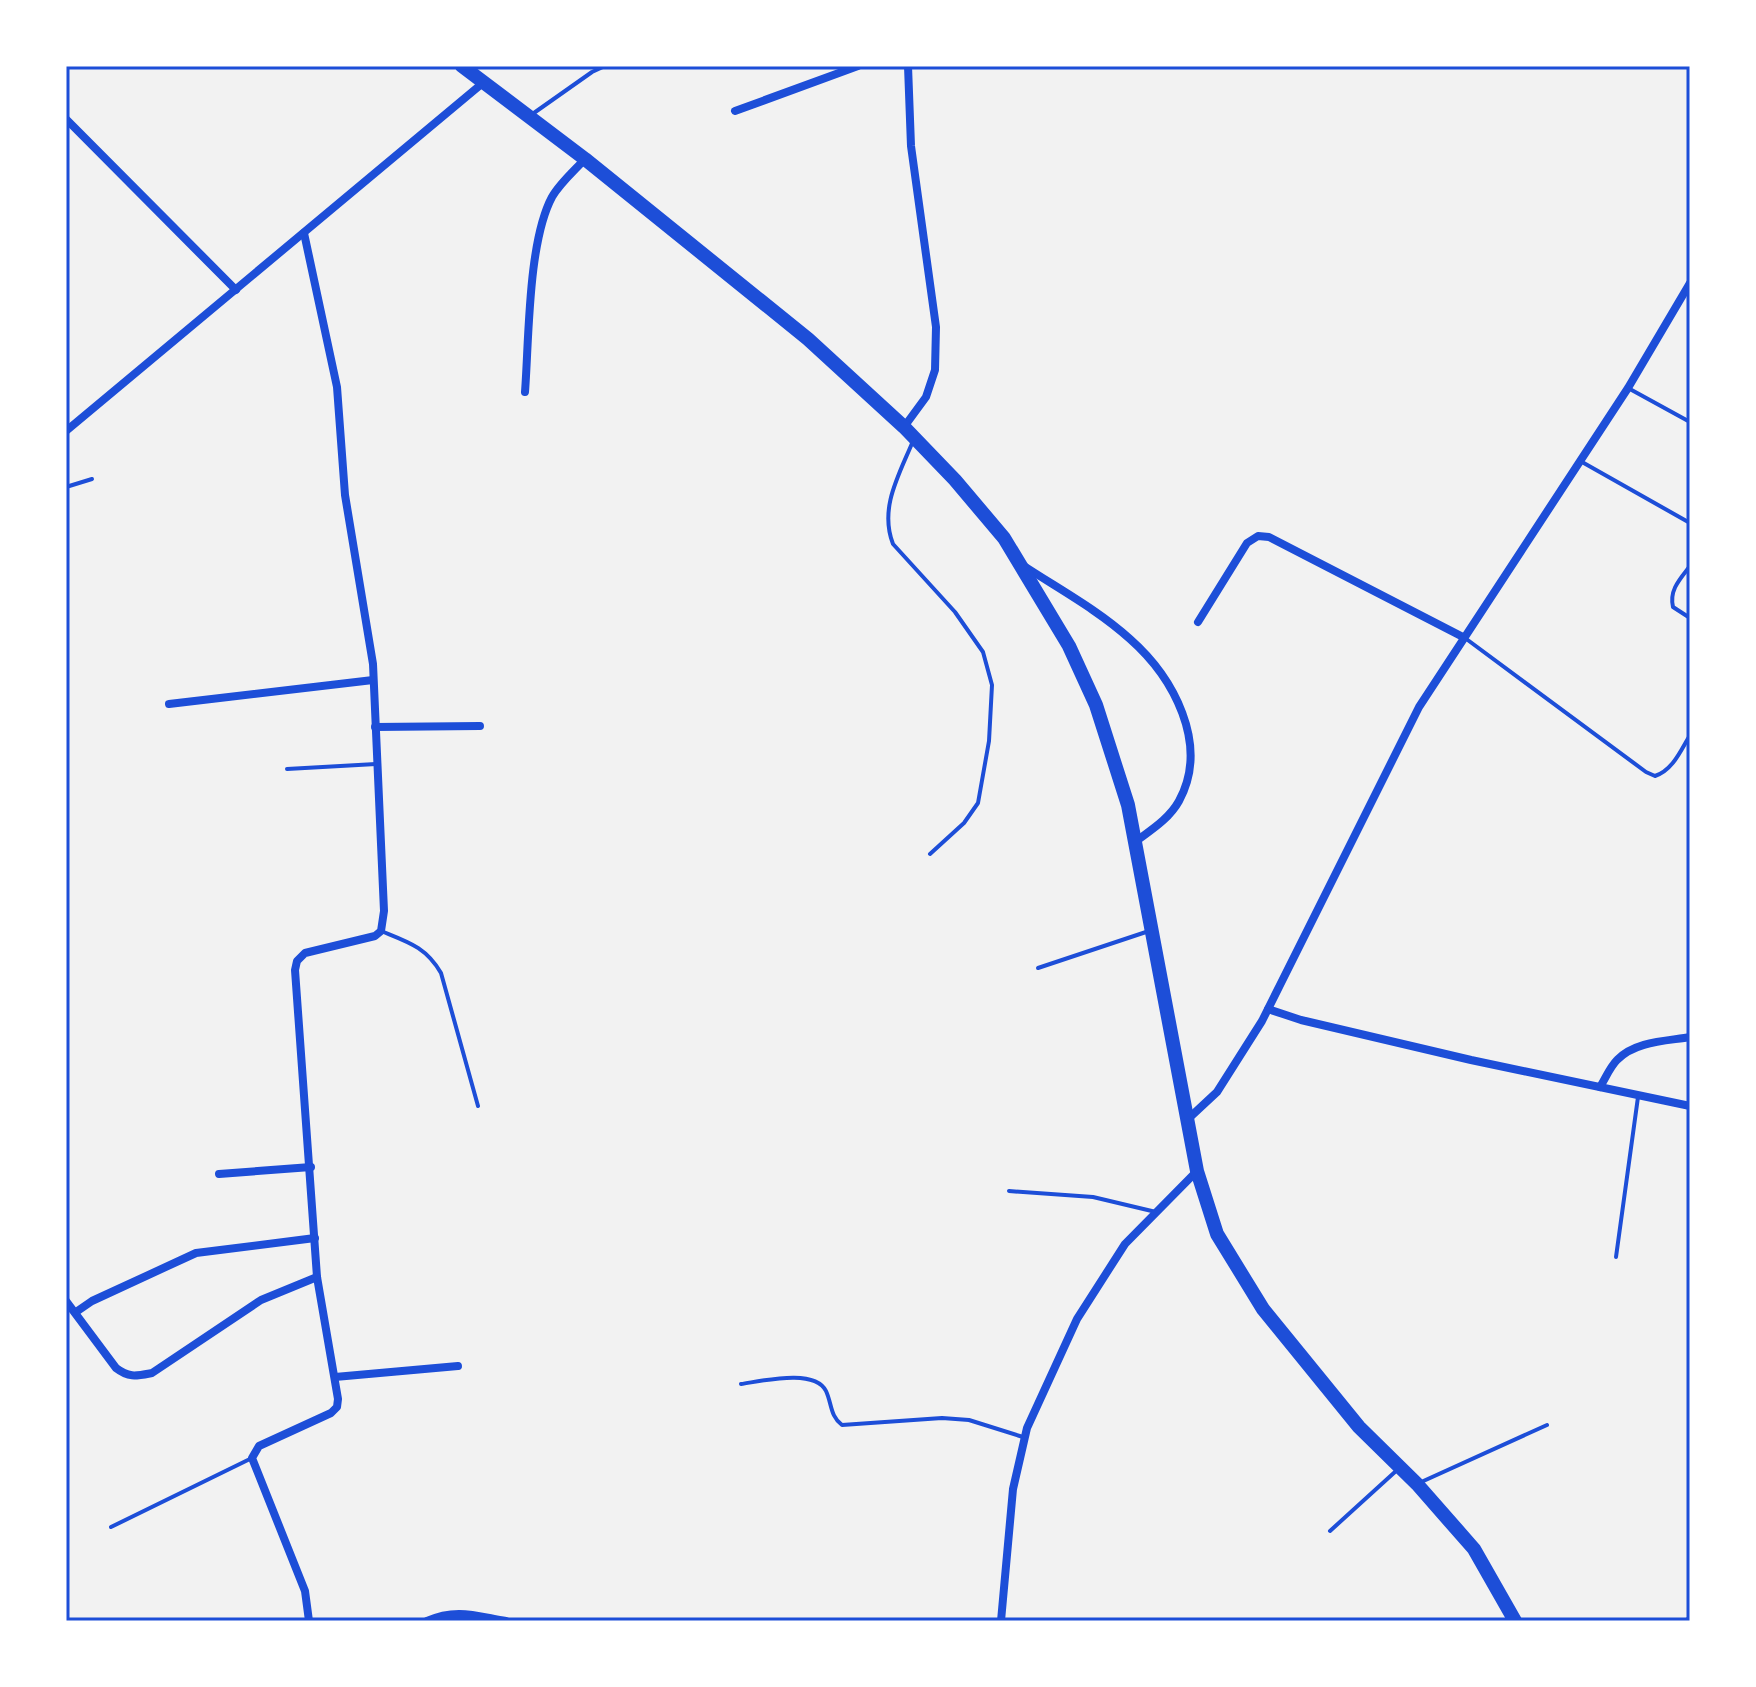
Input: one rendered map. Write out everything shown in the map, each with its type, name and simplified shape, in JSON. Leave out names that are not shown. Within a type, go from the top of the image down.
[{"type":"highway","points":[[462,66],[585,159],[808,339],[909,433],[955,480],[1004,538],[1069,646],[1096,705],[1128,805],[1197,1171],[1217,1234],[1263,1309],[1359,1427],[1417,1484],[1474,1549],[1515,1621]]},
{"type":"street","points":[[735,111],[858,66]]},
{"type":"street","points":[[908,66],[911,146],[936,327],[935,370],[909,433]]},
{"type":"street","points":[[66,431],[484,82]]},
{"type":"street","points":[[66,119],[236,290]]},
{"type":"street","points":[[525,392],[537,249],[543,219],[554,194],[585,159]]},
{"type":"street","points":[[304,233],[337,387],[345,495],[373,664],[384,911],[381,931],[375,936],[305,953],[297,961],[295,970],[317,1277],[338,1399],[337,1407],[331,1413],[259,1446],[252,1458],[305,1591],[309,1621]]},
{"type":"street","points":[[1187,1120],[1217,1092],[1268,1009],[1419,707],[1628,388],[1690,283]]},
{"type":"street","points":[[1198,622],[1247,543],[1258,536],[1269,537],[1463,637]]},
{"type":"street","points":[[1020,563],[1130,639],[1165,677],[1182,709],[1190,746],[1187,779],[1179,801],[1164,821],[1135,842]]},
{"type":"street","points":[[169,704],[373,680]]},
{"type":"street","points":[[375,727],[480,726]]},
{"type":"street","points":[[1268,1009],[1301,1020],[1690,1106]]},
{"type":"street","points":[[1600,1087],[1617,1060],[1631,1050],[1651,1043],[1690,1037]]},
{"type":"street","points":[[219,1174],[311,1167]]},
{"type":"street","points":[[1001,1621],[1013,1489],[1025,1437],[1077,1319],[1125,1244],[1197,1171]]},
{"type":"street","points":[[76,1312],[92,1301],[196,1253],[315,1238]]},
{"type":"street","points":[[66,1301],[116,1368],[127,1376],[135,1376],[152,1373],[261,1300],[317,1277]]},
{"type":"street","points":[[335,1377],[458,1366]]},
{"type":"street","points":[[427,1621],[445,1613],[506,1621]]},
{"type":"lane","points":[[529,116],[605,66]]},
{"type":"lane","points":[[1628,388],[1690,422]]},
{"type":"lane","points":[[909,433],[888,502],[888,530],[893,544],[955,612],[983,652],[992,685],[989,741],[978,803],[964,823],[930,854]]},
{"type":"lane","points":[[1580,461],[1690,523]]},
{"type":"lane","points":[[66,487],[92,479]]},
{"type":"lane","points":[[1690,566],[1675,585],[1671,598],[1673,607],[1690,618]]},
{"type":"lane","points":[[1463,637],[1655,776],[1664,773],[1690,735]]},
{"type":"lane","points":[[287,769],[377,764]]},
{"type":"lane","points":[[1038,968],[1151,930]]},
{"type":"lane","points":[[381,931],[417,946],[432,957],[441,973],[478,1106]]},
{"type":"lane","points":[[1616,1257],[1639,1095]]},
{"type":"lane","points":[[1009,1191],[1093,1197],[1156,1212]]},
{"type":"lane","points":[[741,1384],[803,1378],[820,1382],[827,1391],[834,1419],[842,1425],[942,1418],[969,1420],[1025,1437]]},
{"type":"lane","points":[[1417,1484],[1547,1425]]},
{"type":"lane","points":[[111,1527],[252,1458]]},
{"type":"lane","points":[[1330,1531],[1398,1468]]},
{"type":"lane","points":[[1684,1621],[1690,1618]]}]
